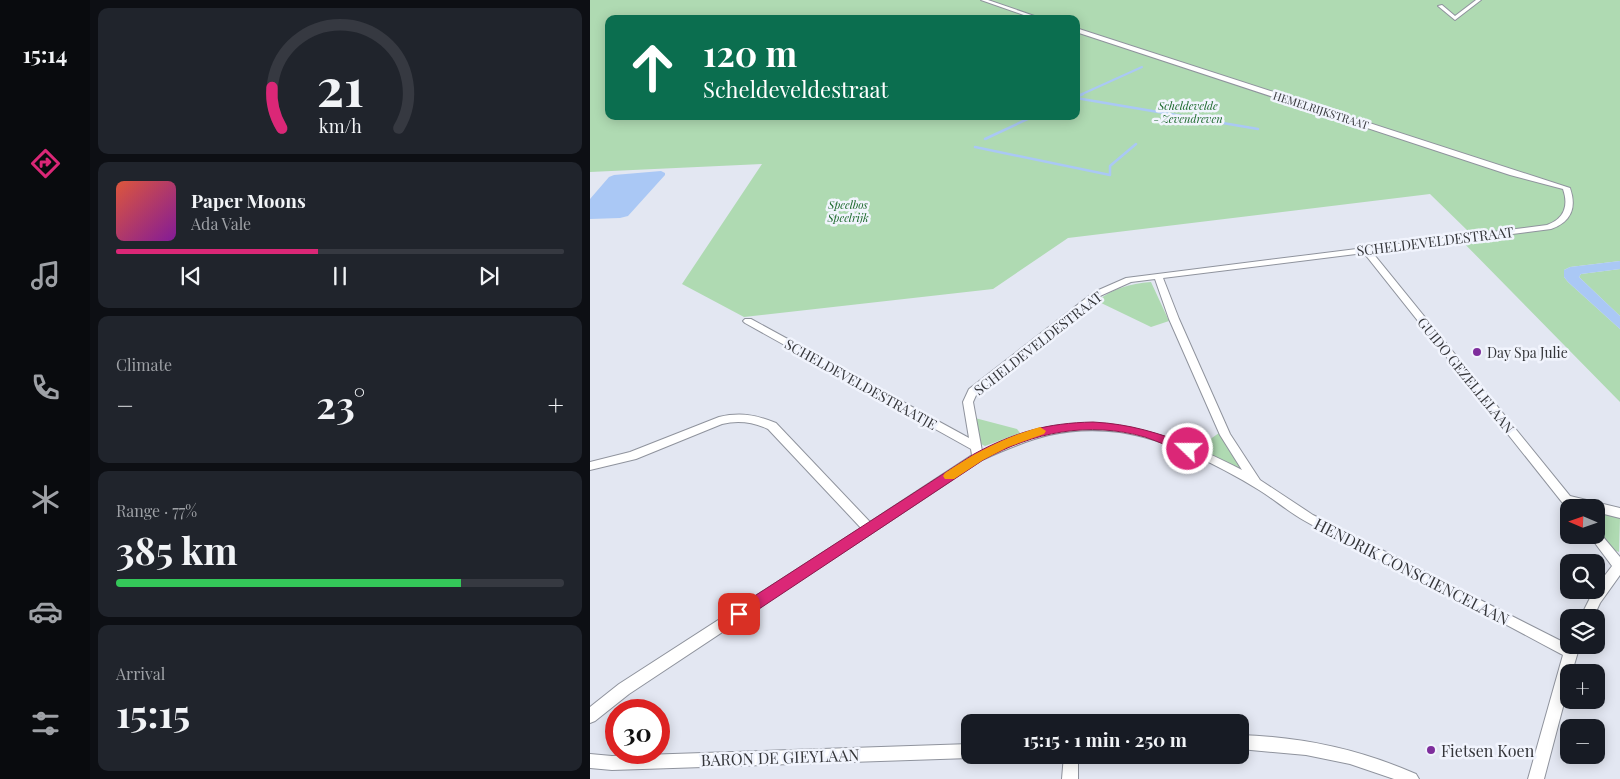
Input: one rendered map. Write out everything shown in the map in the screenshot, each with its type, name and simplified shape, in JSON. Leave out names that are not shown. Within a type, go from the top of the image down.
[{"type":"street","points":[[983,0],[1028,15]]},
{"type":"street","points":[[1440,6],[1455,18],[1478,0]]},
{"type":"street","name":"HEMELRIJKSTRAAT","points":[[1080,31],[1521,176],[1566,188]]},
{"type":"street","name":"SCHELDEVELDESTRAAT","points":[[977,451],[968,402],[973,391],[1097,294],[1130,280],[1556,225],[1564,219],[1570,210],[1570,198],[1566,188]]},
{"type":"street","name":"GUIDO GEZELLELAAN","points":[[1366,250],[1566,499]]},
{"type":"street","name":"HENDRIK CONSCIENCELAAN","points":[[1158,276],[1174,319],[1225,435],[1258,484]]},
{"type":"street","name":"SCHELDEVELDESTRAATJE","points":[[748,321],[977,451]]},
{"type":"street","points":[[590,466],[632,456],[719,421],[731,418],[756,419],[772,426],[870,529]]},
{"type":"street","name":"HENDRIK CONSCIENCELAAN","points":[[977,451],[1043,430],[1079,426],[1119,428],[1148,434],[1177,444],[1258,484],[1305,516],[1560,643]]},
{"type":"street","points":[[590,716],[624,689],[870,529],[977,451]]},
{"type":"street","name":"GUIDO GEZELLELAAN","points":[[1605,510],[1620,513]]},
{"type":"street","points":[[1590,609],[1594,599],[1620,566],[1602,544]]},
{"type":"street","points":[[1536,779],[1571,654]]},
{"type":"street","points":[[1249,743],[1302,747],[1346,757],[1402,777]]},
{"type":"street","name":"BARON DE GIEYLAAN","points":[[590,761],[612,763],[961,751]]},
{"type":"street","points":[[1070,779],[1071,764]]},
{"type":"green space","name":"Scheldevelde - Zevendreven","points":[[590,0],[1620,0],[1620,261],[1570,267],[1564,270],[1564,277],[1620,329],[1620,402],[1455,234],[1469,232],[1430,194],[1068,238],[993,289],[744,317],[682,284],[762,164],[590,172]]},
{"type":"green space","points":[[1620,269],[1620,316],[1579,277],[1581,274]]},
{"type":"green space","points":[[1151,282],[1169,321],[1151,327],[1097,301],[1122,287]]},
{"type":"green space","points":[[975,418],[1017,429],[1020,433],[985,446],[981,444]]},
{"type":"green space","points":[[1219,433],[1243,470],[1239,471],[1186,444],[1206,442]]},
{"type":"green space","points":[[1605,513],[1620,517],[1619,552],[1614,550],[1605,540]]},
{"type":"water","points":[[661,171],[665,175],[628,216],[590,219],[590,199],[609,177]]},
{"type":"water","points":[[1620,261],[1620,269],[1581,274],[1579,277],[1620,316],[1620,329],[1568,282],[1564,277],[1564,270],[1570,267]]},
{"type":"waterway","points":[[1080,95],[1142,67]]},
{"type":"waterway","points":[[1080,99],[1258,129]]},
{"type":"waterway","points":[[985,139],[1025,120]]},
{"type":"waterway","points":[[975,147],[1110,175],[1110,166],[1136,144]]},
{"type":"slow traffic","points":[[950,476],[978,457],[1003,444],[1040,431]]},
{"type":"place","name":"Day Spa Julie","points":[[1477,352]]},
{"type":"place","name":"Fietsen Koen","points":[[1431,750]]},
{"type":"route","points":[[739,614],[978,457],[1003,444],[1043,430],[1093,426],[1119,428],[1148,434],[1188,449]]},
{"type":"park label","name":"Speelbos Speelrijk","points":[[848,210]]}]
